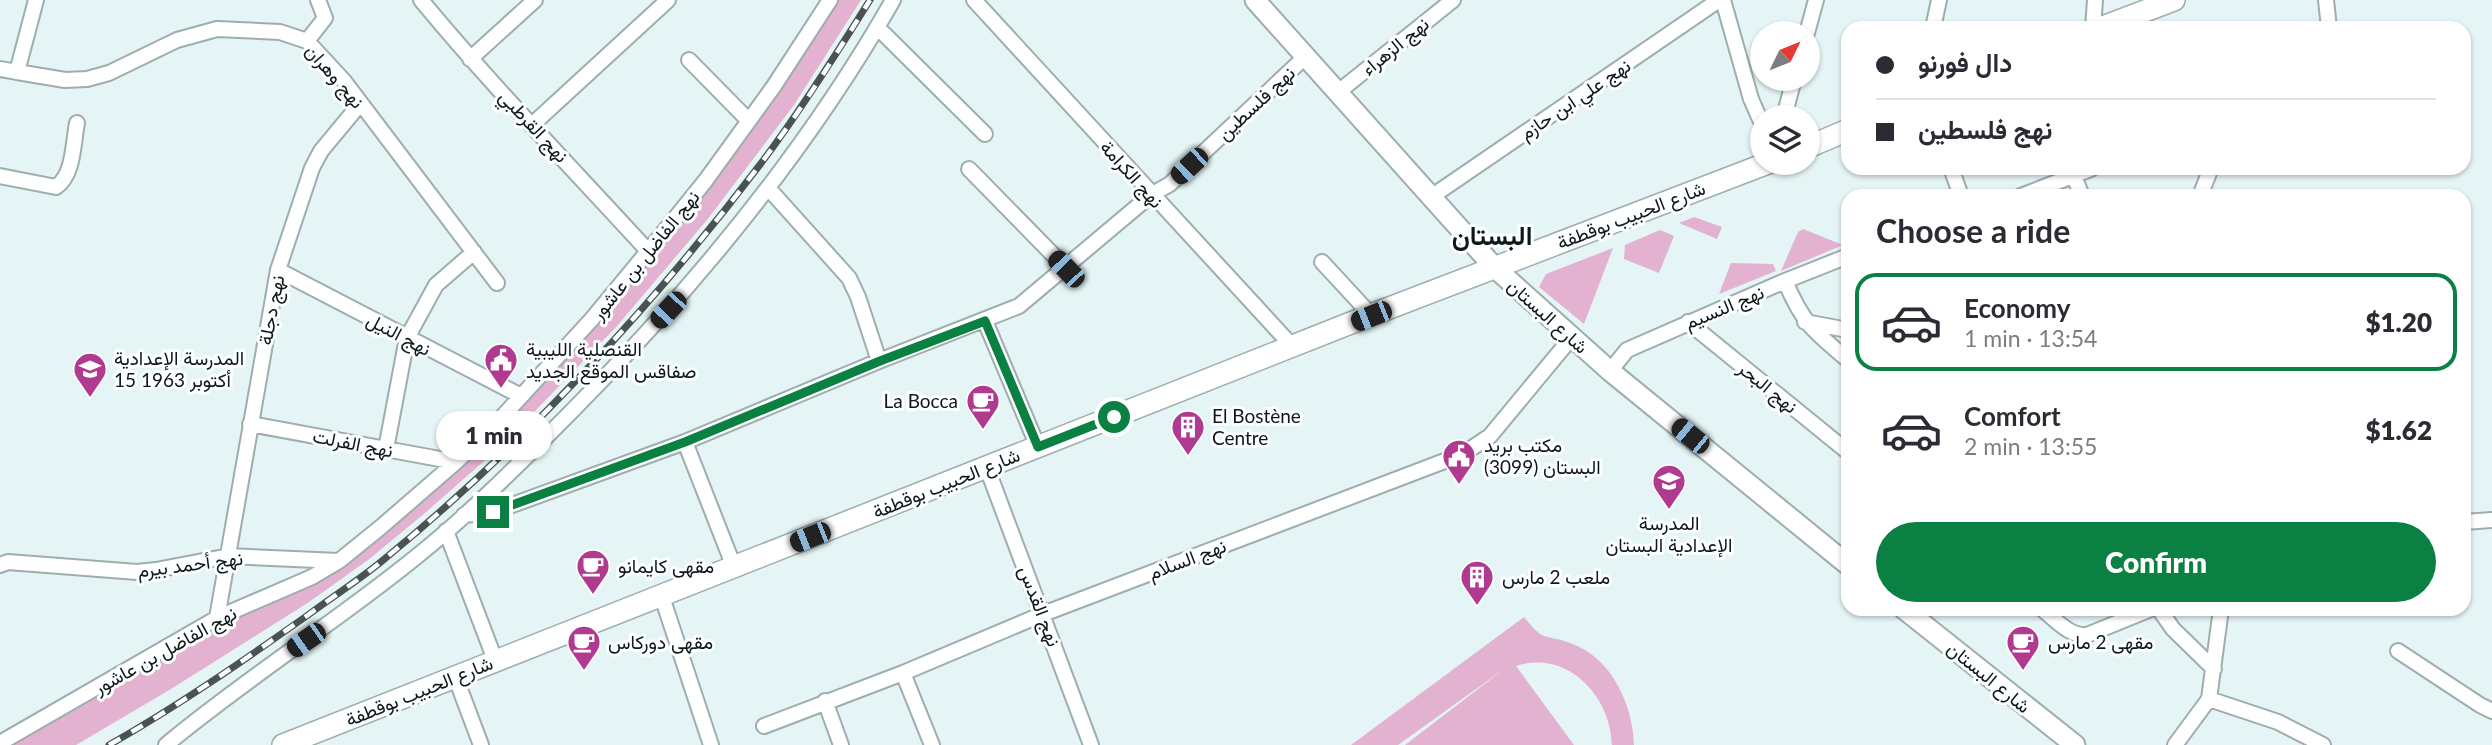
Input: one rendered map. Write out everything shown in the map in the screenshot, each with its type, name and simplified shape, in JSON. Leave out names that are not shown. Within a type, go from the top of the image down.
[{"type":"main road","name":"شارع البستان","points":[[1255,0],[1494,267],[1610,371],[1841,559]]},
{"type":"main road","points":[[2118,21],[2174,0]]},
{"type":"main road","points":[[1820,142],[1841,133]]},
{"type":"main road","name":"شارع الحبيب بوقطفة","points":[[283,745],[1494,267],[1750,170]]},
{"type":"main road","name":"شارع البستان","points":[[1913,616],[2075,745]]},
{"type":"street","points":[[17,72],[36,0]]},
{"type":"street","points":[[307,41],[325,18],[318,0]]},
{"type":"street","name":"نهج القرطبي","points":[[421,0],[470,59],[648,251]]},
{"type":"street","points":[[470,59],[536,0]]},
{"type":"street","points":[[533,124],[668,0]]},
{"type":"street","name":"نهج الفاضل بن عاشور","points":[[0,743],[217,618],[312,576],[339,561],[456,462],[592,319],[706,180],[774,86],[830,0]]},
{"type":"street","points":[[166,745],[247,682],[370,594],[446,531],[599,383],[681,295],[769,188],[893,0]]},
{"type":"street","name":"نهج الكرامة","points":[[974,0],[1293,347]]},
{"type":"street","name":"نهج الزهراء","points":[[1337,93],[1453,0]]},
{"type":"street","points":[[1721,0],[1754,105]]},
{"type":"street","name":"نهج علي ابن حازم","points":[[1431,197],[1721,0]]},
{"type":"street","points":[[1810,21],[1816,0]]},
{"type":"street","points":[[1934,21],[1939,0]]},
{"type":"street","points":[[2094,21],[2095,0]]},
{"type":"street","points":[[2326,0],[2328,21]]},
{"type":"street","points":[[877,27],[985,134]]},
{"type":"street","name":"نهج وهران","points":[[0,69],[65,80],[88,79],[109,73],[177,40],[217,29],[281,32],[307,41],[330,64],[497,283]]},
{"type":"street","name":"نهج فلسطين","points":[[464,515],[493,512],[685,442],[1019,306],[1152,195],[1170,184],[1305,58]]},
{"type":"street","points":[[690,60],[748,120]]},
{"type":"street","name":"نهج دجلة","points":[[217,618],[278,270],[312,167],[321,151],[360,104]]},
{"type":"street","points":[[0,176],[56,187],[68,175],[77,123]]},
{"type":"street","points":[[969,169],[1066,269]]},
{"type":"street","points":[[2036,189],[2066,175]]},
{"type":"street","points":[[769,188],[849,278],[880,361]]},
{"type":"street","points":[[386,449],[407,338],[436,285],[474,253]]},
{"type":"street","name":"نهج النسيم","points":[[1610,371],[1627,350],[1841,259]]},
{"type":"street","points":[[1322,262],[1371,316]]},
{"type":"street","name":"نهج النيل","points":[[278,270],[521,396]]},
{"type":"street","points":[[1784,281],[1805,321],[1841,354]]},
{"type":"street","points":[[985,321],[1038,447]]},
{"type":"street","points":[[1805,321],[1841,329]]},
{"type":"street","name":"نهج البحر","points":[[1688,322],[1841,446]]},
{"type":"street","name":"نهج السلام","points":[[764,726],[903,673],[1043,614],[1342,498],[1442,463],[1477,447],[1490,436],[1572,337]]},
{"type":"street","name":"نهج الفرلت","points":[[250,424],[456,462]]},
{"type":"street","points":[[685,442],[734,567]]},
{"type":"street","name":"نهج القدس","points":[[987,468],[1091,745]]},
{"type":"street","points":[[2471,522],[2492,520]]},
{"type":"street","points":[[446,531],[495,660]]},
{"type":"street","name":"نهج أحمد بيرم","points":[[0,565],[8,562],[137,572],[229,556],[339,561]]},
{"type":"street","points":[[662,597],[711,745]]},
{"type":"street","points":[[2051,616],[2080,636],[2134,616]]},
{"type":"street","points":[[2164,616],[2173,629],[2214,668]]},
{"type":"street","points":[[2175,745],[2210,699],[2220,616]]},
{"type":"street","points":[[2398,651],[2480,705],[2492,710]]},
{"type":"street","points":[[903,673],[932,745]]},
{"type":"street","points":[[455,676],[481,745]]},
{"type":"street","points":[[2210,699],[2278,722],[2323,745]]},
{"type":"street","points":[[825,701],[841,745]]},
{"type":"shaded area","points":[[839,0],[861,0],[794,105],[707,220],[617,326],[483,462],[368,560],[309,602],[171,689],[76,745],[12,745],[195,637],[355,557],[608,309],[738,149]]},
{"type":"shaded area","points":[[1694,217],[1722,227],[1717,239],[1679,223]]},
{"type":"shaded area","points":[[1803,229],[1841,246],[1781,271],[1798,232]]},
{"type":"shaded area","points":[[1660,230],[1674,236],[1659,273],[1624,259],[1625,245]]},
{"type":"shaded area","points":[[1613,248],[1584,324],[1539,287],[1546,274]]},
{"type":"shaded area","points":[[1731,263],[1773,264],[1776,271],[1719,294]]},
{"type":"shaded area","points":[[1524,617],[1540,634],[1584,650],[1608,671],[1624,698],[1633,729],[1634,745],[1612,745],[1604,710],[1583,681],[1552,664],[1535,663],[1516,666],[1574,745],[1405,745],[1504,669],[1398,745],[1351,745]]},
{"type":"railway","points":[[109,745],[210,683],[373,568],[435,516],[537,421],[633,319],[723,212],[793,119],[870,0]]},
{"type":"place","name":"القنصلية الليبية صفاقس الموقع الجديد","points":[[501,390]]},
{"type":"place","name":"المدرسة الإعدادية 15 أكتوبر 1963","points":[[90,399]]},
{"type":"place","name":"La Bocca","points":[[983,431]]},
{"type":"place","name":"El Bostène Centre","points":[[1188,457]]},
{"type":"place","name":"مكتب بريد البستان (3099)","points":[[1459,486]]},
{"type":"place","name":"المدرسة الإعدادية البستان","points":[[1669,511]]},
{"type":"place","name":"مقهى كايمانو","points":[[593,596]]},
{"type":"place","name":"ملعب 2 مارس","points":[[1477,607]]},
{"type":"place","name":"مقهى دوركاس","points":[[584,672]]},
{"type":"place","name":"مقهى 2 مارس","points":[[2023,672]]},
{"type":"district","name":"البستان","points":[[1492,236]]},
{"type":"route","points":[[493,512],[685,442],[880,361],[985,321],[1038,447],[1114,417]]}]
